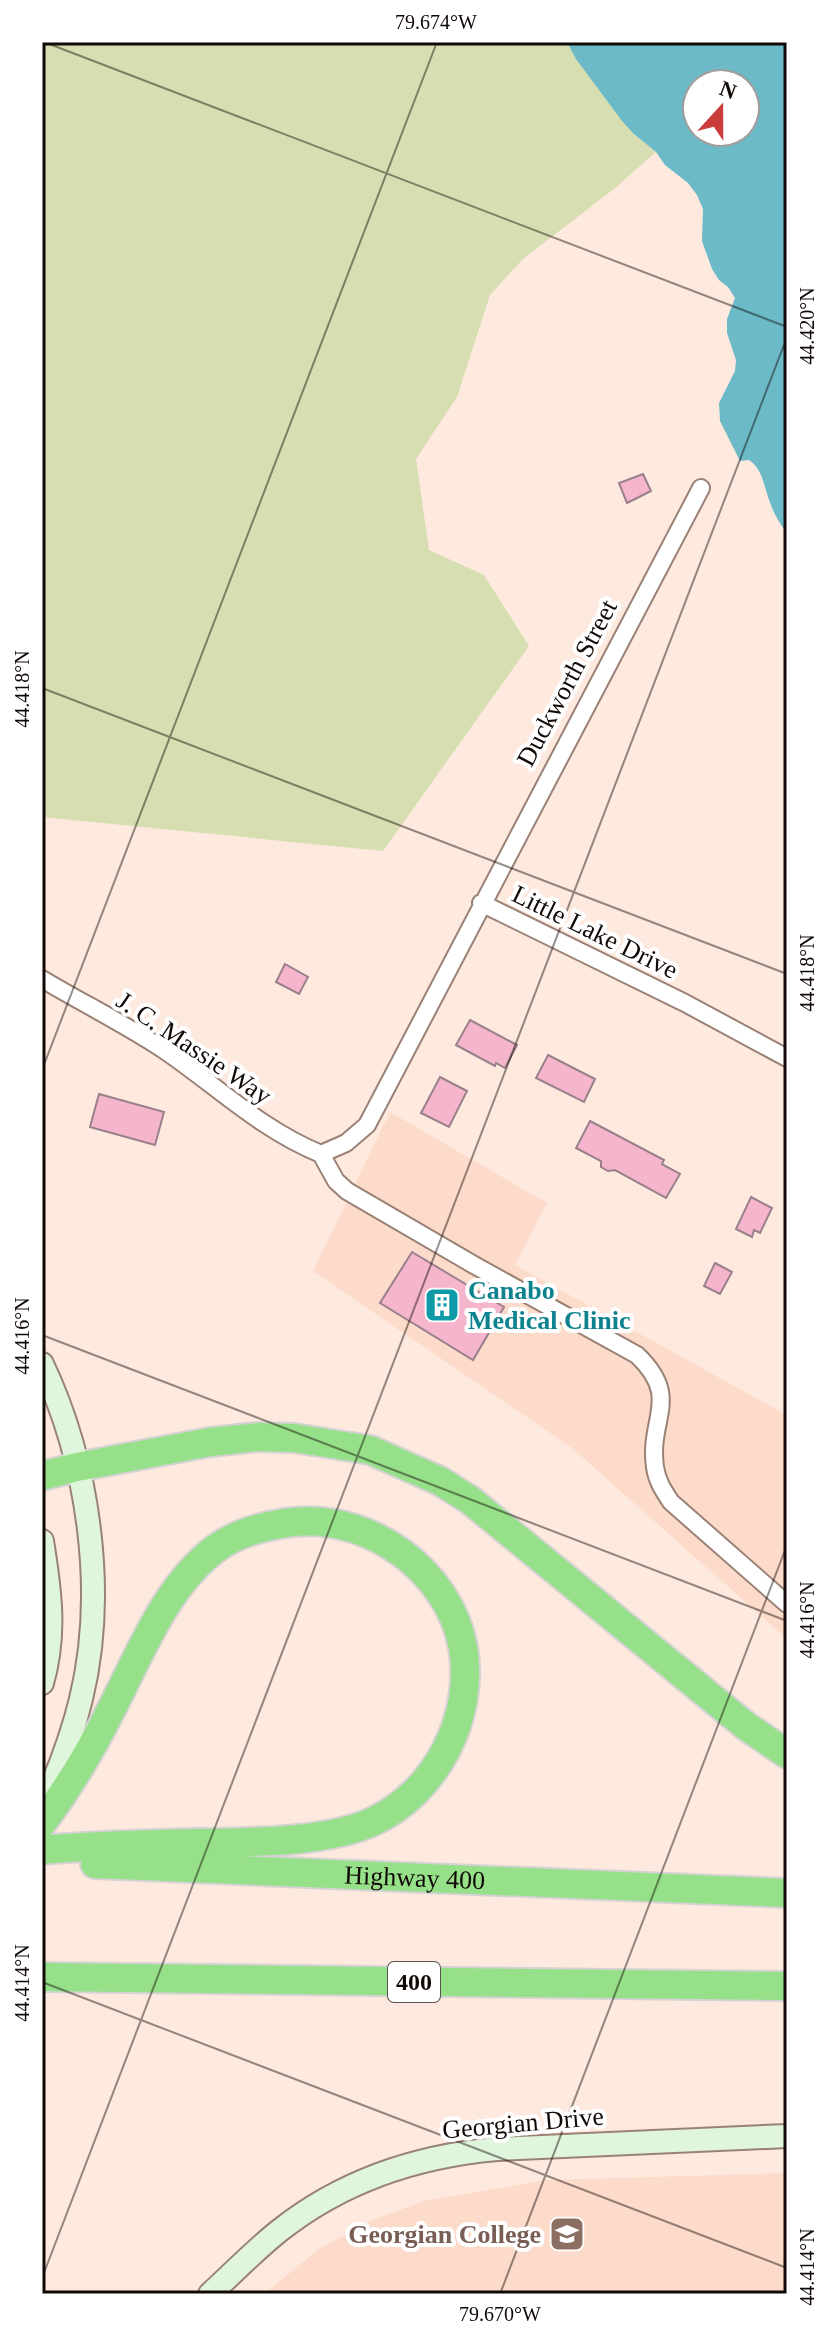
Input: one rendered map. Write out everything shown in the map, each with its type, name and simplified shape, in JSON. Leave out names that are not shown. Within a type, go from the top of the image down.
[{"type":"highway","points":[[42,1476],[210,1442],[258,1437],[294,1438],[370,1450],[440,1481],[470,1500],[746,1726],[787,1754]]},
{"type":"highway","points":[[42,1823],[90,1751],[156,1622],[186,1578],[229,1540],[285,1523],[318,1521],[338,1524],[392,1546],[414,1562],[433,1583],[459,1634],[465,1662],[463,1695],[448,1746],[432,1772],[410,1796],[372,1822],[291,1840],[52,1856]]},
{"type":"highway","name":"Highway 400","points":[[52,1856],[116,1863],[787,1893]]},
{"type":"highway","name":"400","points":[[42,1977],[787,1986]]},
{"type":"highway","points":[[42,1995],[412,1996],[592,1985]]},
{"type":"main road","points":[[42,1364],[55,1392],[77,1467],[92,1563],[91,1636],[79,1707],[42,1808]]},
{"type":"main road","points":[[42,1541],[52,1616],[50,1646],[42,1683]]},
{"type":"main road","name":"Georgian Drive","points":[[210,2294],[277,2232],[303,2213],[361,2181],[405,2166],[461,2152],[497,2149],[787,2136]]},
{"type":"street","name":"Duckworth Street","points":[[481,903],[701,488]]},
{"type":"street","name":"Little Lake Drive","points":[[321,1154],[346,1143],[367,1125],[481,903],[685,1003],[787,1058]]},
{"type":"street","name":"J. C. Massie Way","points":[[42,979],[163,1050],[241,1109],[292,1142],[321,1154]]},
{"type":"street","points":[[321,1154],[336,1181],[347,1191],[637,1355],[652,1369],[659,1382],[661,1402],[655,1446],[659,1483],[671,1502],[787,1604]]},
{"type":"shaded area","points":[[390,1112],[547,1203],[515,1265],[787,1415],[787,1639],[572,1448],[313,1271]]},
{"type":"shaded area","name":"Georgian College","points":[[787,2173],[787,2294],[264,2294],[320,2248],[373,2220],[424,2201],[546,2180]]},
{"type":"green space","points":[[42,42],[693,42],[634,134],[656,152],[523,259],[490,295],[457,397],[416,459],[429,550],[484,575],[529,646],[383,851],[42,817]]},
{"type":"water","points":[[567,42],[787,42],[787,533],[774,513],[758,469],[749,460],[740,461],[720,421],[719,403],[735,371],[736,360],[727,333],[727,319],[735,298],[712,269],[702,241],[703,209],[688,183],[665,165],[656,152],[622,121]]},
{"type":"building","points":[[643,474],[651,491],[627,503],[619,483]]},
{"type":"building","points":[[285,964],[308,977],[299,994],[276,982]]},
{"type":"building","points":[[470,1020],[517,1045],[505,1068],[496,1063],[495,1066],[456,1045]]},
{"type":"building","points":[[548,1055],[595,1079],[584,1102],[536,1078]]},
{"type":"building","points":[[440,1077],[467,1091],[449,1127],[421,1113]]},
{"type":"building","points":[[99,1094],[164,1112],[155,1145],[90,1127]]},
{"type":"building","points":[[590,1121],[664,1160],[662,1164],[680,1174],[666,1198],[615,1170],[608,1171],[601,1167],[601,1161],[576,1148]]},
{"type":"building","points":[[751,1197],[772,1208],[760,1233],[754,1230],[752,1237],[736,1229]]},
{"type":"building","name":"Canabo Medical Clinic","points":[[412,1252],[504,1307],[473,1360],[380,1303]]},
{"type":"building","points":[[715,1263],[732,1272],[720,1294],[704,1286]]},
{"type":"place","name":"Canabo Medical Clinic","points":[[442,1305]]},
{"type":"place","name":"Georgian College","points":[[567,2234]]}]
